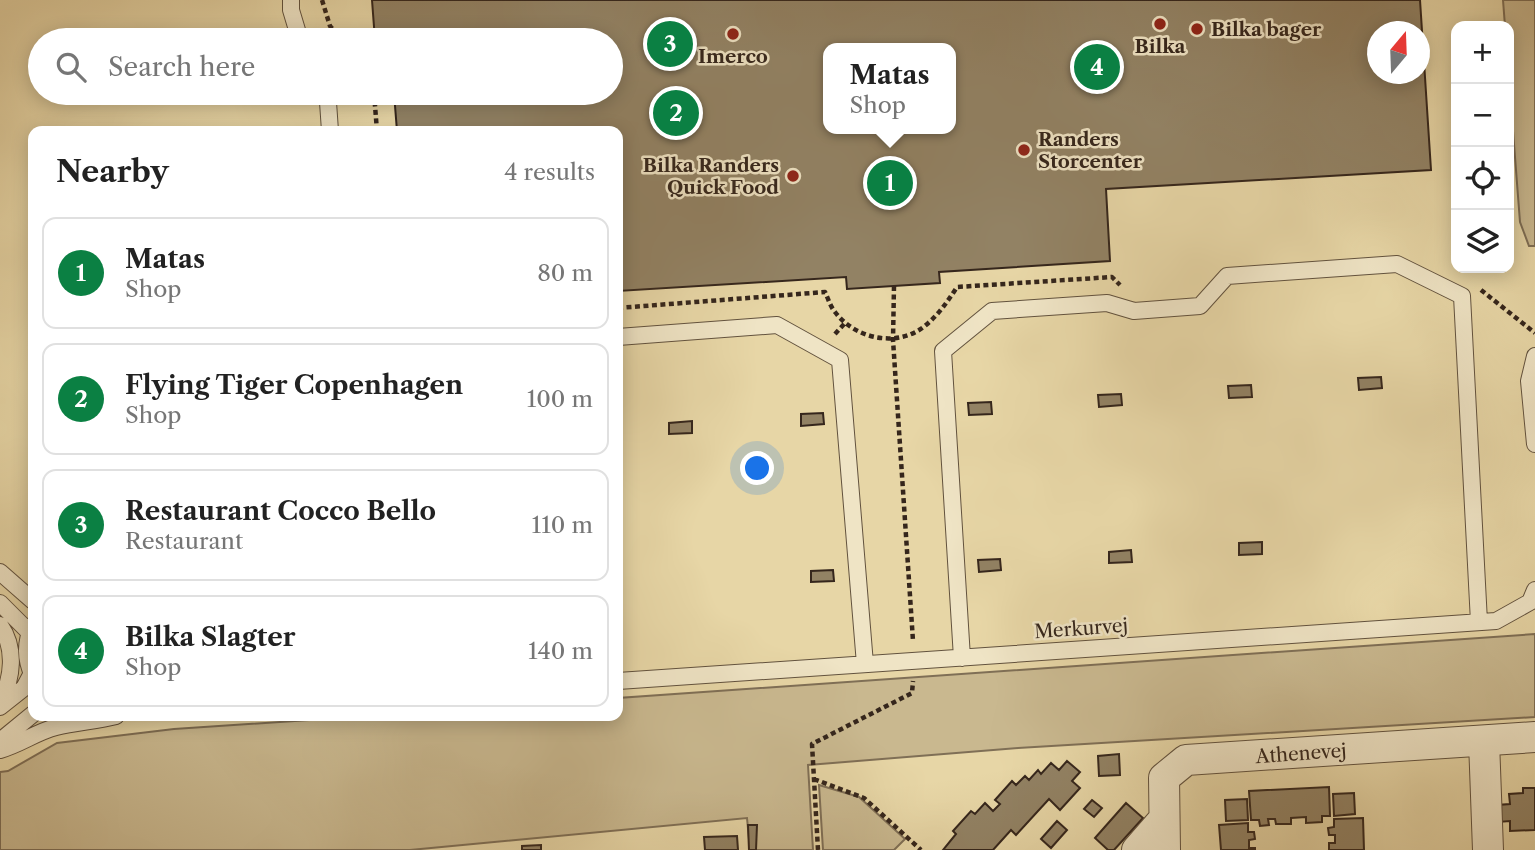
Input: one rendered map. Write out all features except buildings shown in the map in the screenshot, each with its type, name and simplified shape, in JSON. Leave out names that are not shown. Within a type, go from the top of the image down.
[{"type":"street","name":"Athenevej","points":[[1165,850],[1164,778],[1186,760],[1535,737]]},
{"type":"street","points":[[1484,741],[1488,850]]},
{"type":"street","points":[[1137,850],[1164,819]]},
{"type":"lane","points":[[291,0],[296,28]]},
{"type":"lane","points":[[328,105],[330,126]]},
{"type":"lane","points":[[962,657],[943,351],[992,311],[1107,303],[1134,311],[1200,306],[1227,276],[1397,264],[1462,296],[1479,622]]},
{"type":"lane","points":[[623,337],[777,325],[840,359],[865,664]]},
{"type":"lane","points":[[1535,356],[1529,381],[1535,444]]},
{"type":"lane","points":[[0,572],[28,597]]},
{"type":"lane","name":"Merkurvej","points":[[623,681],[1496,621],[1530,601],[1535,590]]},
{"type":"lane","points":[[0,603],[28,626]]},
{"type":"lane","points":[[0,625],[9,642],[12,660],[0,705]]},
{"type":"lane","points":[[0,705],[24,688],[28,682]]},
{"type":"lane","points":[[0,741],[28,718]]},
{"type":"lane","points":[[0,750],[20,745],[39,733],[56,727],[89,721]]},
{"type":"path","points":[[322,0],[332,28]]},
{"type":"path","points":[[375,105],[377,126]]},
{"type":"path","points":[[893,340],[894,286]]},
{"type":"path","points":[[814,779],[864,798],[922,850]]},
{"type":"shaded area","points":[[1503,0],[1535,0],[1535,246],[1529,246],[1520,222],[1514,144],[1514,21],[1505,21]]},
{"type":"shaded area","points":[[1535,634],[1535,717],[1018,748],[808,765],[813,850],[750,850],[747,818],[410,850],[0,850],[0,772],[8,771],[57,743],[174,729],[294,721],[623,721],[623,698]]},
{"type":"shaded area","points":[[819,785],[859,797],[905,839],[894,850],[823,850]]},
{"type":"place","name":"Bilka","points":[[1160,24]]},
{"type":"place","name":"Bilka bager","points":[[1197,29]]},
{"type":"place","name":"Imerco","points":[[733,34]]},
{"type":"place","name":"Restaurant Cocco Bello","points":[[670,44]]},
{"type":"place","name":"Bilka Slagter","points":[[1097,67]]},
{"type":"place","name":"Flying Tiger Copenhagen","points":[[676,113]]},
{"type":"place","name":"Randers Storcenter","points":[[1024,150]]},
{"type":"place","name":"Bilka Randers Quick Food","points":[[793,176]]},
{"type":"place","name":"Matas","points":[[890,183]]}]
